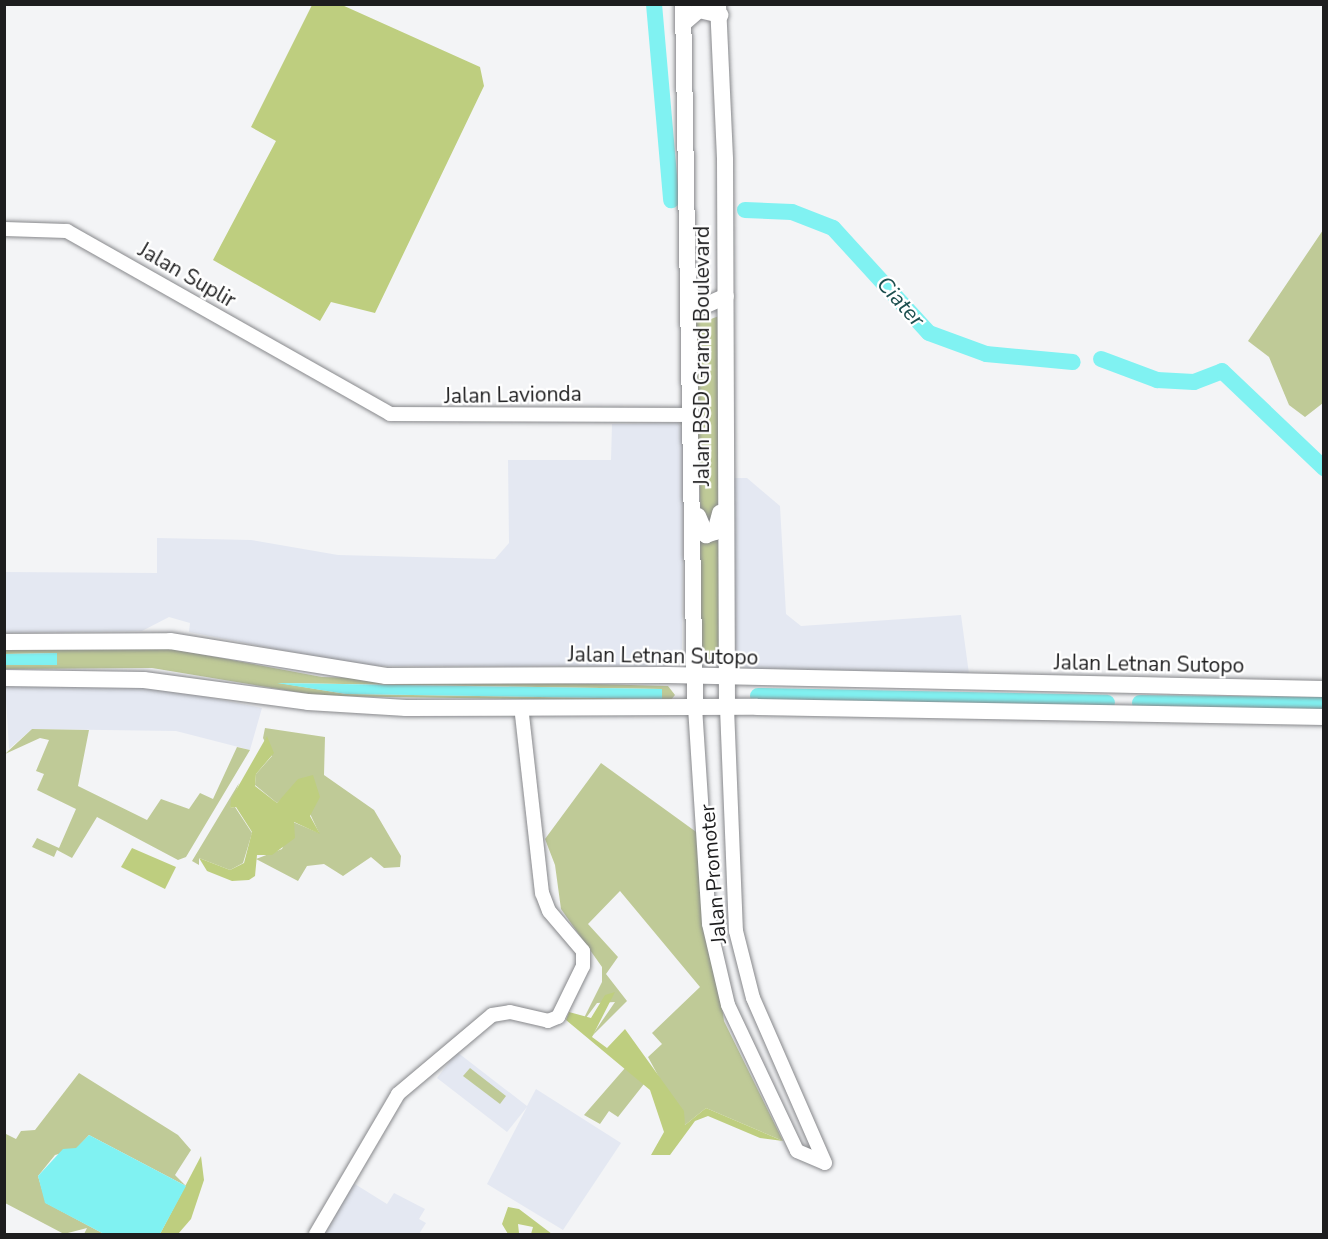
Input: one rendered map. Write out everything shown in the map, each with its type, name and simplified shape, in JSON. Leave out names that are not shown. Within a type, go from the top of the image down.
[{"type":"main road","name":"Jalan BSD Grand Boulevard","points":[[683,4],[690,294],[695,707]]},
{"type":"main road","points":[[685,22],[699,10],[719,10]]},
{"type":"main road","name":"Jalan BSD Grand Boulevard","points":[[719,10],[726,296],[723,486],[727,708]]},
{"type":"main road","points":[[690,294],[704,306],[726,296]]},
{"type":"main road","points":[[692,477],[699,528],[706,535],[718,527],[723,486]]},
{"type":"main road","name":"Jalan Letnan Sutopo","points":[[4,642],[170,641],[386,676],[668,675],[757,680],[1106,688],[1323,689]]},
{"type":"main road","points":[[664,707],[681,691],[668,675]]},
{"type":"main road","points":[[4,678],[144,680],[359,706],[751,707],[1111,717],[1323,717]]},
{"type":"main road","points":[[751,707],[740,694],[757,680]]},
{"type":"main road","points":[[1132,687],[1128,706],[1134,717]]},
{"type":"main road","points":[[1106,688],[1116,699],[1111,717]]},
{"type":"street","name":"Jalan Suplir","points":[[4,229],[67,231],[340,389]]},
{"type":"street","name":"Jalan Lavionda","points":[[340,389],[397,416],[692,415]]},
{"type":"street","points":[[316,1234],[398,1094],[492,1016],[510,1012],[548,1021],[558,1017],[583,966],[583,951],[549,911],[542,893],[521,707]]},
{"type":"street","name":"Jalan Promoter","points":[[695,707],[709,924],[728,1005],[797,1151],[825,1163],[753,998],[736,931],[727,708]]},
{"type":"shaded area","points":[[678,423],[684,431],[682,649],[664,666],[364,666],[189,632],[190,623],[169,617],[142,631],[5,633],[4,572],[157,573],[157,538],[251,540],[338,555],[495,559],[509,543],[508,460],[611,460],[612,424]]},
{"type":"shaded area","points":[[729,478],[747,478],[780,506],[786,614],[801,626],[961,615],[969,674],[749,669],[742,664],[735,649]]},
{"type":"shaded area","points":[[5,683],[140,684],[262,708],[250,750],[176,731],[32,729],[9,749]]},
{"type":"shaded area","points":[[457,1052],[527,1106],[536,1089],[621,1143],[563,1230],[487,1184],[527,1107],[507,1132],[437,1078]]},
{"type":"shaded area","points":[[350,1181],[387,1204],[394,1193],[425,1209],[419,1219],[426,1223],[419,1234],[321,1234]]},
{"type":"green space","points":[[312,5],[342,5],[480,67],[484,86],[375,313],[331,302],[320,321],[213,260],[276,141],[251,127]]},
{"type":"green space","points":[[1323,230],[1323,403],[1305,417],[1289,405],[1269,357],[1248,341]]},
{"type":"green space","points":[[694,312],[703,322],[719,316],[721,483],[716,525],[701,527]]},
{"type":"green space","points":[[720,530],[719,653],[710,660],[701,654],[700,535]]},
{"type":"green space","points":[[4,648],[168,648],[322,677],[668,686],[675,695],[670,701],[321,696],[152,668],[5,669],[5,665],[56,665],[57,653],[5,654]],"holes":[[[279,683],[662,689],[662,699],[346,694]]]},
{"type":"green space","points":[[265,728],[325,737],[324,775],[374,810],[401,856],[400,867],[384,868],[371,857],[343,876],[324,864],[307,866],[298,881],[256,859],[282,849],[293,822],[319,833],[297,786],[277,803],[255,785],[256,774],[272,756],[263,738]]},
{"type":"green space","points":[[32,729],[89,730],[78,786],[147,820],[161,799],[189,809],[200,793],[213,799],[237,747],[250,750],[186,857],[178,860],[97,817],[72,858],[57,850],[54,857],[32,847],[37,838],[59,848],[76,809],[37,790],[44,774],[36,771],[49,740],[40,738],[5,754]]},
{"type":"green space","points":[[267,736],[274,753],[256,774],[255,786],[277,803],[298,779],[313,775],[320,797],[310,816],[320,834],[294,822],[295,838],[272,855],[257,855],[255,876],[249,880],[232,881],[207,871],[199,858],[230,870],[244,863],[252,832],[236,807],[230,808],[231,799]]},
{"type":"green space","points":[[601,763],[699,834],[724,1021],[783,1141],[706,1108],[685,1125],[648,1057],[662,1044],[652,1033],[700,987],[620,891],[588,924],[618,957],[606,974],[627,1001],[591,1037],[615,1002],[597,1003],[580,1026],[602,982],[602,967],[561,909],[555,865],[545,839]]},
{"type":"green space","points":[[239,783],[230,808],[235,807],[252,833],[243,863],[230,870],[199,858],[199,865],[192,861]]},
{"type":"green space","points":[[132,848],[176,867],[165,889],[121,867]]},
{"type":"green space","points":[[615,992],[592,1037],[607,1048],[625,1029],[684,1111],[685,1125],[706,1108],[783,1141],[760,1138],[708,1116],[695,1121],[670,1155],[651,1155],[664,1132],[650,1090],[566,1020],[569,1012],[591,1018],[605,995]]},
{"type":"green space","points":[[470,1068],[506,1096],[500,1104],[463,1076]]},
{"type":"green space","points":[[625,1068],[644,1084],[618,1117],[609,1111],[600,1124],[584,1115]]},
{"type":"green space","points":[[79,1073],[178,1135],[191,1150],[175,1175],[186,1186],[89,1135],[76,1149],[55,1155],[38,1176],[46,1203],[104,1234],[84,1234],[87,1228],[64,1234],[5,1203],[4,1133],[16,1139],[21,1131],[35,1130]]},
{"type":"green space","points":[[201,1156],[204,1180],[191,1219],[178,1234],[160,1234]]},
{"type":"green space","points":[[508,1207],[519,1209],[552,1234],[531,1234],[533,1227],[518,1224],[519,1233],[508,1234],[502,1224]]},
{"type":"water","points":[[57,653],[57,665],[5,665],[5,654]]},
{"type":"water","points":[[277,683],[662,689],[662,699],[346,694]]},
{"type":"water","points":[[89,1135],[186,1186],[160,1234],[104,1234],[45,1203],[38,1176],[63,1149],[76,1148]]},
{"type":"waterway","name":"Ciater","points":[[654,4],[671,200]]},
{"type":"waterway","name":"Ciater","points":[[745,210],[792,212],[833,228],[929,333],[986,354],[1073,362]]},
{"type":"waterway","name":"Ciater","points":[[1101,359],[1157,380],[1194,382],[1222,371],[1324,468]]},
{"type":"waterway","points":[[758,696],[1107,703]]},
{"type":"waterway","points":[[1140,703],[1324,705]]}]
